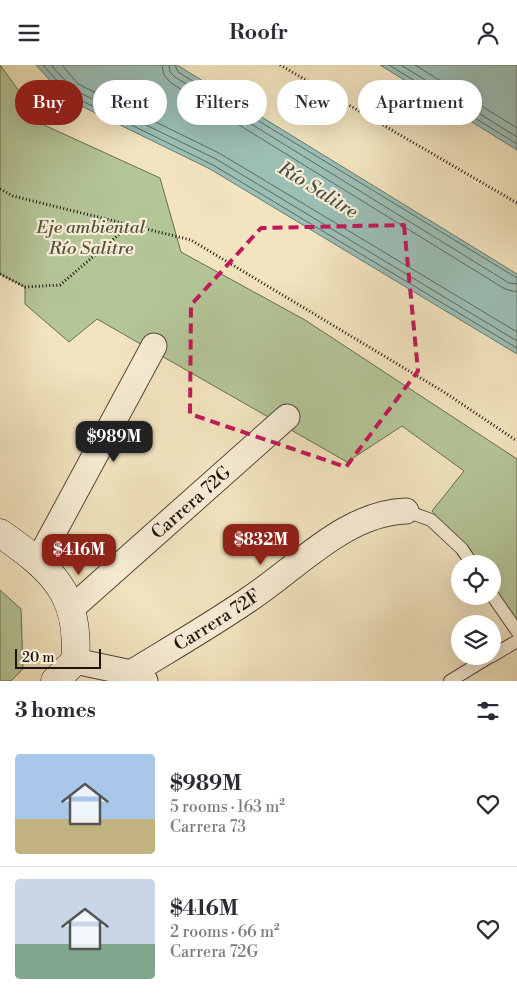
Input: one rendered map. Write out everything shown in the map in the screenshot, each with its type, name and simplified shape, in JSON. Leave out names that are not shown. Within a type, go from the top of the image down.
[{"type":"street","points":[[38,561],[154,346]]},
{"type":"street","name":"Carrera 72G","points":[[72,607],[287,417]]},
{"type":"street","name":"Carrera 72F","points":[[138,677],[249,600],[345,529],[388,512],[406,511]]},
{"type":"street","points":[[0,533],[38,561],[61,587],[72,607],[77,637],[75,661],[55,681]]},
{"type":"street","points":[[75,661],[138,677]]},
{"type":"lane","points":[[406,511],[431,519],[466,555]]},
{"type":"lane","points":[[499,605],[517,631]]},
{"type":"lane","points":[[501,651],[517,641]]},
{"type":"lane","points":[[450,681],[477,665]]},
{"type":"path","points":[[280,65],[517,203]]},
{"type":"path","points":[[0,189],[14,196],[191,240],[444,392],[517,441]]},
{"type":"path","points":[[0,274],[26,287],[60,285],[130,225]]},
{"type":"highlighted area","points":[[404,225],[418,371],[346,467],[190,414],[191,305],[261,228]]},
{"type":"green space","name":"Eje ambiental Río Salitre","points":[[0,65],[15,85],[15,125],[44,125],[160,178],[181,252],[305,320],[517,459],[517,622],[501,598],[501,555],[468,555],[432,511],[464,471],[402,426],[347,462],[97,319],[69,342],[25,304],[25,287],[0,274]]},
{"type":"green space","points":[[0,590],[21,609],[23,669],[11,681],[0,681]]},
{"type":"water","name":"Río Salitre","points":[[36,65],[177,65],[201,80],[177,80],[177,125],[267,125],[267,120],[517,274],[517,354],[210,169],[120,125],[167,125],[167,80],[93,80],[93,112],[83,107],[83,80],[50,80]]},
{"type":"water","points":[[380,65],[517,65],[517,150],[477,125],[482,125],[482,80],[404,80]]}]
